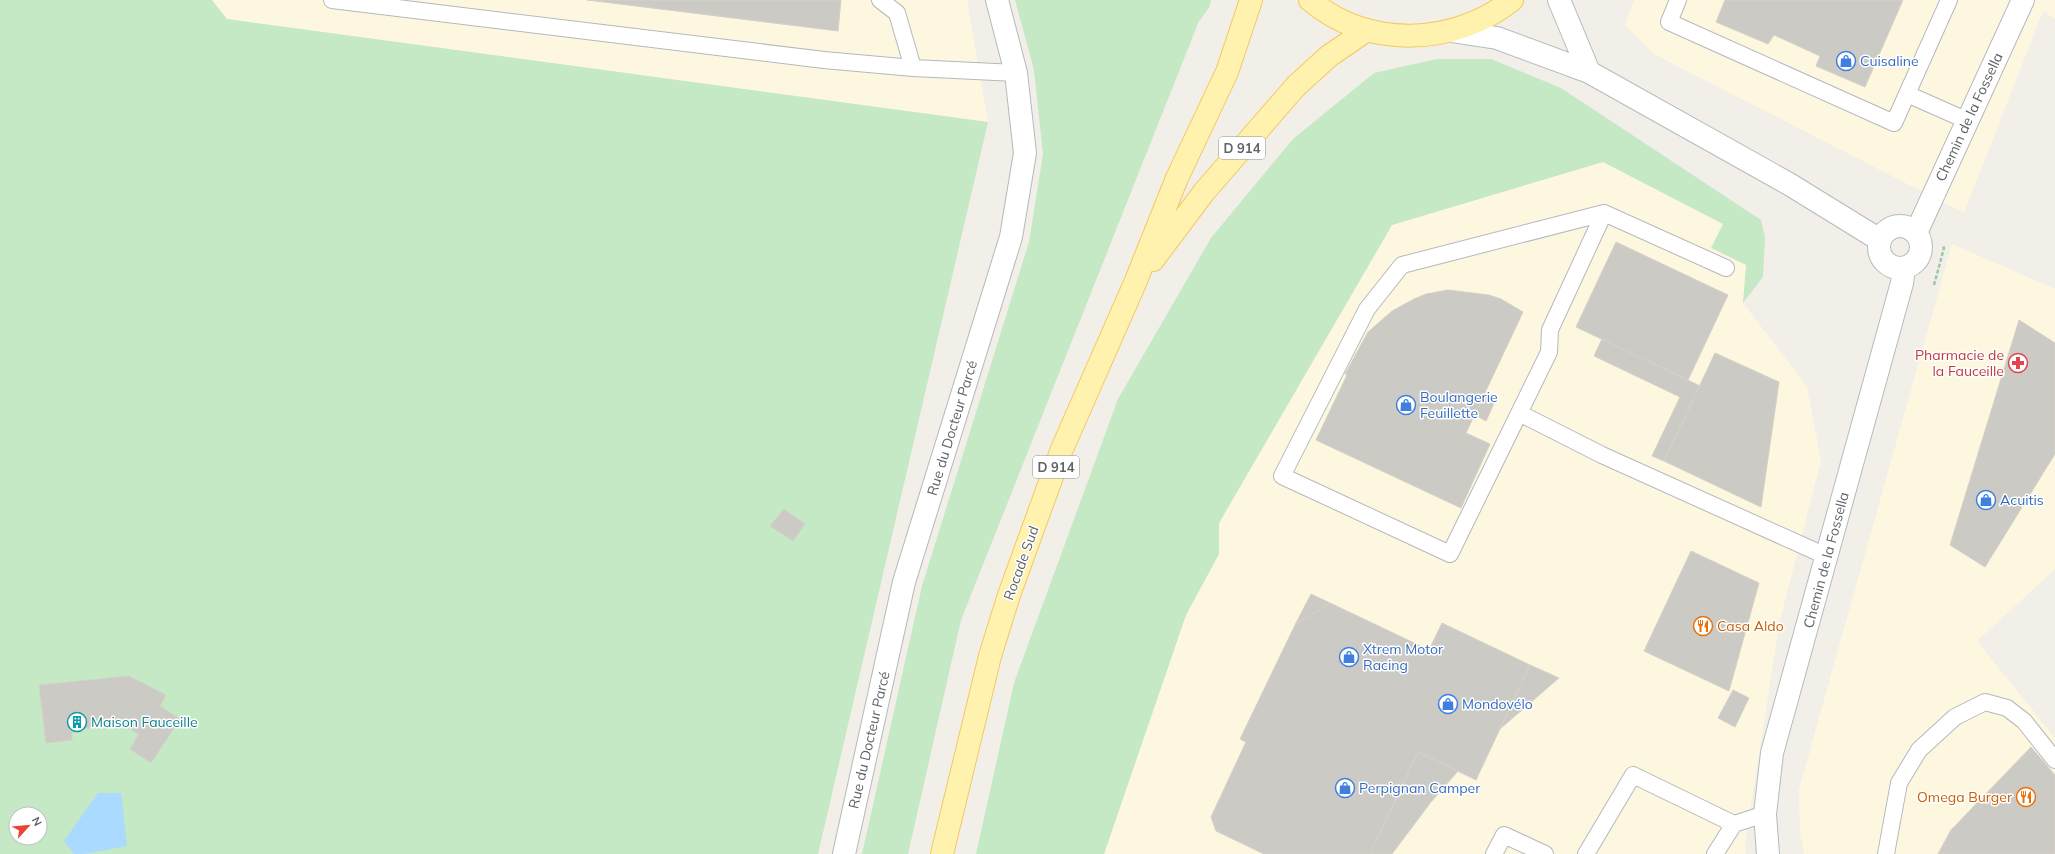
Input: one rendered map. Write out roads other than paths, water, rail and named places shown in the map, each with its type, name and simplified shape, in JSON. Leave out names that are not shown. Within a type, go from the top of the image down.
[{"type":"main road","name":"D 914","points":[[1135,283],[1177,178],[1227,72],[1251,0]]},
{"type":"main road","points":[[1310,0],[1340,19],[1367,30],[1387,34],[1418,36],[1451,31],[1490,15],[1512,0]]},
{"type":"main road","name":"D 914","points":[[1135,283],[1204,192],[1296,86],[1329,56],[1367,30]]},
{"type":"main road","name":"Rocade Sud","points":[[942,854],[990,656],[1009,595],[1062,449],[1135,283]]},
{"type":"street","name":"Rue du Docteur Parcé","points":[[844,854],[904,582],[1011,237],[1025,153],[1016,73],[997,0]]},
{"type":"street","points":[[1559,0],[1589,72]]},
{"type":"street","name":"Chemin de la Fossella","points":[[1916,234],[2023,0]]},
{"type":"street","points":[[1451,31],[1497,38],[1589,72],[1789,184],[1880,240]]},
{"type":"street","points":[[1896,226],[1907,227],[1916,234],[1922,244],[1920,254],[1915,264],[1904,268],[1894,268],[1884,261],[1879,251],[1880,240],[1886,231],[1896,226]]},
{"type":"street","name":"Chemin de la Fossella","points":[[1768,854],[1765,814],[1772,753],[1902,283],[1904,268]]},
{"type":"lane","points":[[332,0],[824,60],[913,68],[1016,73]]},
{"type":"lane","points":[[880,0],[895,7],[913,68]]},
{"type":"lane","points":[[1678,0],[1669,22],[1894,123],[1949,0]]},
{"type":"lane","points":[[1907,94],[1968,121]]},
{"type":"lane","points":[[1604,213],[1550,330],[1549,352],[1450,554],[1282,476],[1367,309],[1402,265],[1604,213],[1726,268]]},
{"type":"lane","points":[[1519,413],[1602,455],[1826,556]]},
{"type":"lane","points":[[1886,854],[1899,783],[1919,750],[1955,717],[1985,702],[2007,708],[2024,721],[2055,760]]},
{"type":"lane","points":[[1586,854],[1632,775],[1734,824]]},
{"type":"lane","points":[[1715,854],[1734,824],[1765,814]]},
{"type":"lane","points":[[1494,854],[1504,835],[1545,854]]},
{"type":"water","points":[[98,793],[121,793],[127,846],[84,854],[74,854],[64,841]]},
{"type":"place","name":"Cuisaline","points":[[1846,61]]},
{"type":"place","name":"Pharmacie de la Fauceille","points":[[2018,363]]},
{"type":"place","name":"Boulangerie Feuillette","points":[[1406,405]]},
{"type":"place","name":"Acuitis","points":[[1986,500]]},
{"type":"place","name":"Casa Aldo","points":[[1703,626]]},
{"type":"place","name":"Xtrem Motor Racing","points":[[1349,657]]},
{"type":"place","name":"Mondovélo","points":[[1448,704]]},
{"type":"place","name":"Maison Fauceille","points":[[77,722]]},
{"type":"place","name":"Perpignan Camper","points":[[1345,788]]},
{"type":"place","name":"Omega Burger","points":[[2026,797]]}]
